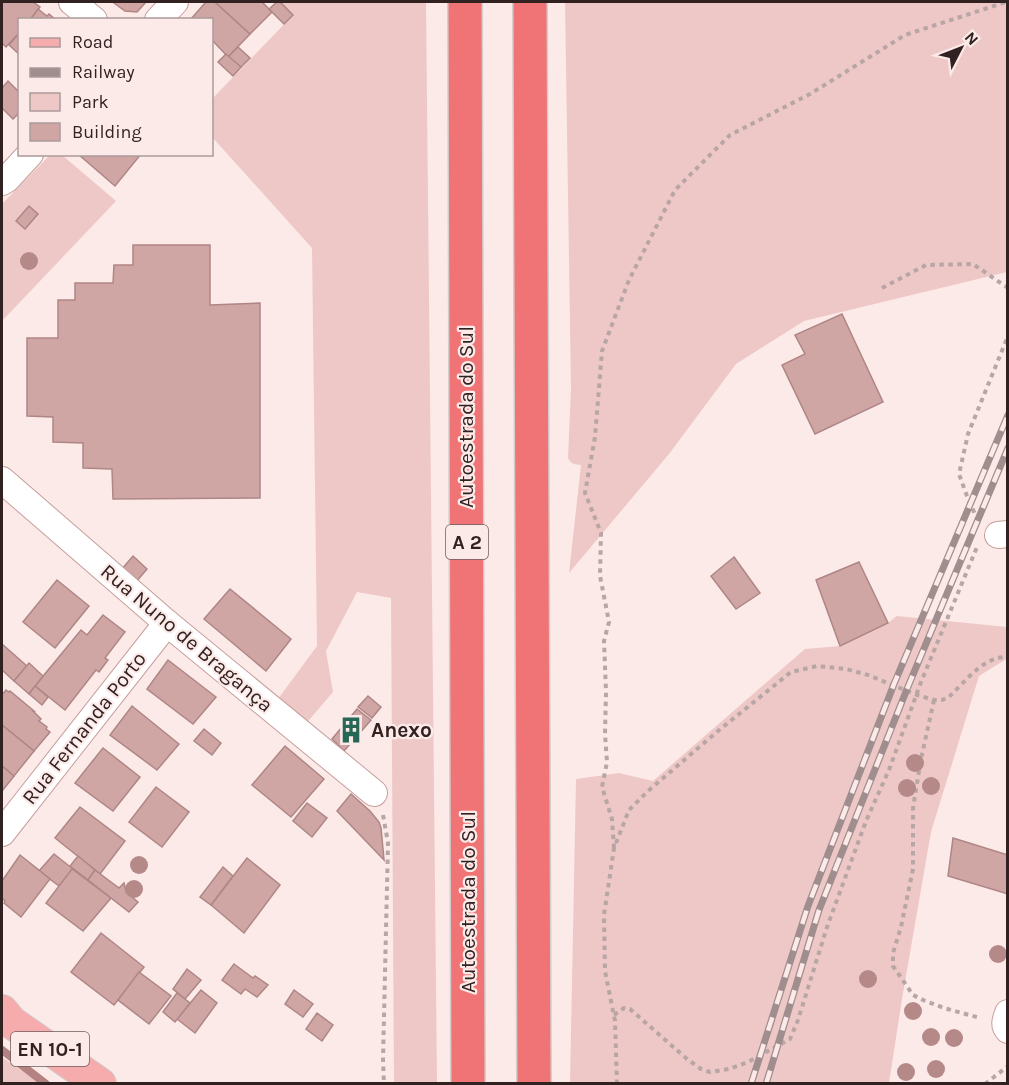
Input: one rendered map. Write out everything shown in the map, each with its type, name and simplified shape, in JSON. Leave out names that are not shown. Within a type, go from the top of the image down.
[{"type":"highway","name":"Autoestrada do Sul","points":[[465,2],[468,1083]]},
{"type":"highway","points":[[530,2],[534,1083]]},
{"type":"main road","name":"EN 10-1","points":[[2,1011],[11,1022],[100,1083]]},
{"type":"street","points":[[72,2],[92,18]]},
{"type":"street","points":[[160,18],[175,2]]},
{"type":"street","points":[[2,182],[28,156]]},
{"type":"street","name":"Rua Nuno de Bragança","points":[[2,480],[167,623],[374,793]]},
{"type":"street","name":"Rua Fernanda Porto","points":[[2,833],[167,623]]},
{"type":"path","points":[[617,1083],[615,1022],[605,971],[604,915],[614,848],[612,819],[602,787],[607,762],[604,641],[609,622],[600,576],[601,533],[585,493],[595,437],[602,351],[629,279],[675,190],[730,135],[810,94],[905,34],[1006,2]]},
{"type":"path","points":[[882,288],[926,265],[973,264],[1008,288]]},
{"type":"path","points":[[614,1015],[624,1008],[630,1009],[687,1059],[701,1069],[710,1072],[729,1069],[748,1062],[790,1039],[866,821],[889,770],[917,695],[991,534],[967,496],[959,474],[968,434],[1008,336]]},
{"type":"path","points":[[614,848],[629,810],[648,791],[790,672],[816,666],[846,669],[868,675],[917,695],[942,700],[949,697],[991,660],[1008,657]]},
{"type":"path","points":[[934,700],[913,807],[913,869],[893,953],[893,966],[913,995],[923,1000],[1001,1021]]},
{"type":"path","points":[[374,793],[381,803],[388,843],[384,1083]]},
{"type":"path","points":[[985,1083],[1008,1066]]},
{"type":"green space","points":[[280,2],[426,2],[437,1083],[394,1083],[391,598],[357,592],[326,651],[333,692],[304,726],[275,703],[317,646],[312,248],[213,138],[213,98],[293,15]]},
{"type":"green space","points":[[565,2],[1008,2],[1007,272],[804,321],[736,364],[669,454],[569,573],[581,465],[572,463],[568,458],[571,389]]},
{"type":"green space","points":[[49,156],[63,156],[116,201],[2,321],[2,204]]},
{"type":"green space","points":[[897,616],[1007,627],[1008,658],[979,676],[931,832],[889,1083],[570,1083],[576,779],[619,773],[653,781],[805,649],[840,646],[888,623]]},
{"type":"green space","points":[[2,1057],[40,1083],[2,1083]]},
{"type":"building","points":[[2,2],[33,2],[40,7],[32,18],[18,18],[18,34],[6,47],[2,43]]},
{"type":"building","points":[[115,2],[146,2],[137,12],[125,11]]},
{"type":"building","points":[[206,2],[215,2],[250,34],[228,57],[213,41],[213,18],[192,18]]},
{"type":"building","points":[[215,2],[262,2],[272,12],[250,34]]},
{"type":"building","points":[[280,2],[293,15],[284,24],[269,9]]},
{"type":"building","points":[[38,9],[54,18],[31,18]]},
{"type":"building","points":[[18,34],[18,53],[9,45]]},
{"type":"building","points":[[238,47],[250,58],[241,67],[228,57]]},
{"type":"building","points":[[226,54],[241,67],[233,76],[218,62]]},
{"type":"building","points":[[8,81],[18,91],[18,114],[13,119],[2,108],[2,88]]},
{"type":"building","points":[[80,156],[139,156],[115,186]]},
{"type":"building","points":[[29,206],[38,214],[25,229],[16,221]]},
{"type":"building","points":[[133,245],[210,245],[210,305],[260,303],[260,498],[113,499],[112,469],[83,468],[83,443],[53,442],[53,417],[27,416],[27,338],[58,338],[58,300],[75,300],[75,283],[113,283],[114,265],[133,265]]},
{"type":"building","points":[[842,314],[883,402],[815,434],[782,365],[805,354],[795,335]]},
{"type":"building","points":[[133,556],[147,569],[136,582],[122,569]]},
{"type":"building","points":[[734,557],[760,593],[736,609],[711,576]]},
{"type":"building","points":[[859,562],[888,623],[840,646],[816,580]]},
{"type":"building","points":[[57,580],[89,606],[55,648],[23,622]]},
{"type":"building","points":[[230,589],[291,639],[266,671],[204,619]]},
{"type":"building","points":[[103,615],[125,632],[105,658],[108,660],[99,672],[96,670],[65,710],[35,686],[81,630],[87,635]]},
{"type":"building","points":[[2,644],[27,666],[14,681],[2,670]]},
{"type":"building","points":[[168,660],[216,697],[193,724],[147,689]]},
{"type":"building","points":[[29,663],[43,676],[29,694],[14,681]]},
{"type":"building","points":[[35,686],[48,697],[42,705],[29,694]]},
{"type":"building","points":[[6,690],[34,711],[41,719],[39,721],[50,732],[34,751],[2,725],[2,695]]},
{"type":"building","points":[[368,696],[381,707],[372,718],[358,707]]},
{"type":"building","points":[[132,706],[179,744],[157,770],[110,735]]},
{"type":"building","name":"Anexo","points":[[357,709],[371,720],[344,751],[332,739]]},
{"type":"building","points":[[2,725],[34,751],[14,776],[2,766]]},
{"type":"building","points":[[204,729],[221,743],[212,755],[194,741]]},
{"type":"building","points":[[285,746],[324,779],[291,817],[252,785]]},
{"type":"building","points":[[103,748],[140,777],[113,811],[75,783]]},
{"type":"building","points":[[2,766],[14,776],[2,791]]},
{"type":"building","points":[[156,787],[189,812],[162,847],[129,822]]},
{"type":"building","points":[[351,794],[379,822],[384,860],[337,811]]},
{"type":"building","points":[[307,803],[327,818],[312,837],[293,821]]},
{"type":"building","points":[[80,807],[125,841],[100,874],[55,838]]},
{"type":"building","points":[[953,838],[1008,855],[1008,894],[948,876]]},
{"type":"building","points":[[54,854],[73,869],[59,886],[39,871]]},
{"type":"building","points":[[20,855],[50,879],[21,917],[4,903],[2,898],[2,881]]},
{"type":"building","points":[[78,856],[95,870],[88,880],[70,866]]},
{"type":"building","points":[[247,858],[280,885],[244,933],[211,905]]},
{"type":"building","points":[[223,867],[233,876],[211,905],[200,897]]},
{"type":"building","points":[[72,869],[111,898],[83,931],[46,903]]},
{"type":"building","points":[[95,870],[119,888],[124,883],[126,892],[138,902],[129,912],[88,880]]},
{"type":"building","points":[[101,933],[144,967],[114,1005],[71,972]]},
{"type":"building","points":[[234,964],[253,978],[255,976],[268,985],[257,997],[245,989],[241,994],[222,980]]},
{"type":"building","points":[[187,969],[201,980],[185,999],[173,989]]},
{"type":"building","points":[[139,972],[171,996],[149,1024],[118,1000]]},
{"type":"building","points":[[201,990],[217,1003],[195,1033],[177,1019]]},
{"type":"building","points":[[294,990],[313,1004],[303,1017],[285,1004]]},
{"type":"building","points":[[177,993],[190,1003],[175,1022],[163,1012]]},
{"type":"building","points":[[317,1013],[333,1025],[322,1041],[306,1029]]},
{"type":"waterway","points":[[2,1050],[46,1084]]},
{"type":"railway","points":[[751,1084],[808,906],[894,684],[1008,415]]},
{"type":"railway","points":[[766,1084],[819,910],[907,689],[1008,448]]},
{"type":"place","name":"Anexo","points":[[351,730]]}]
